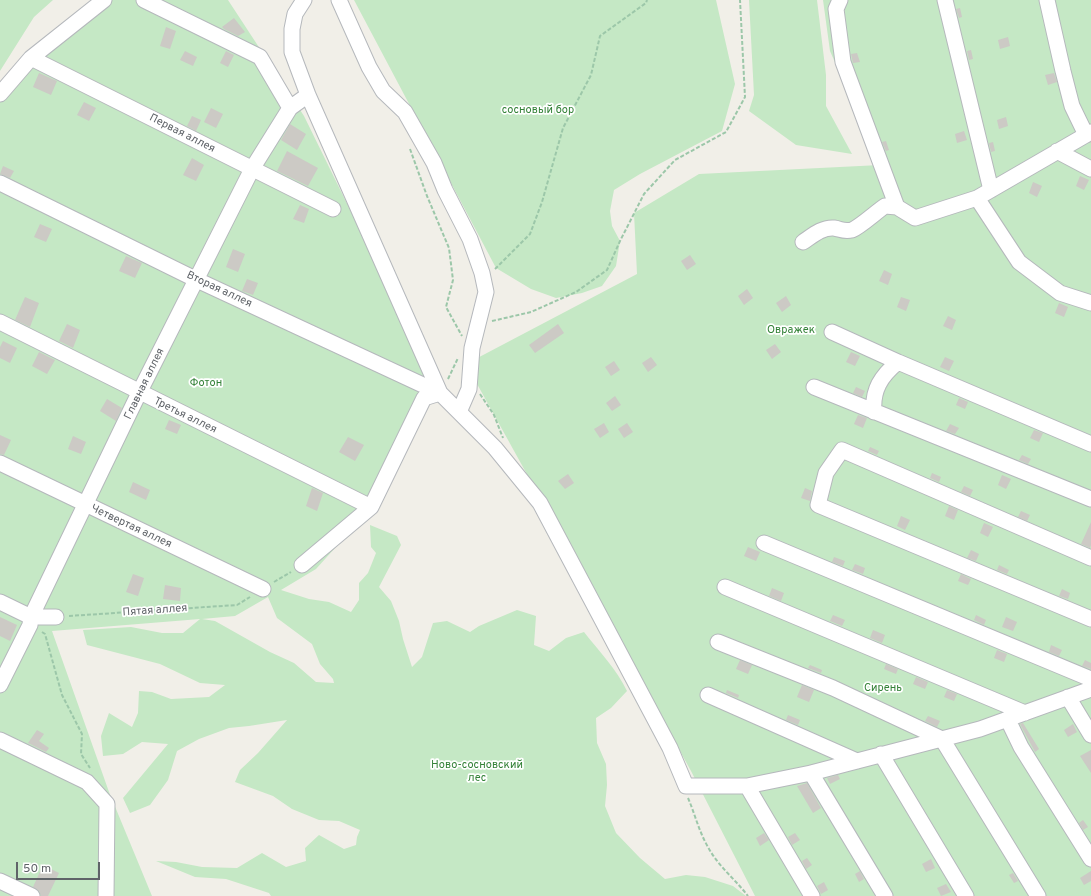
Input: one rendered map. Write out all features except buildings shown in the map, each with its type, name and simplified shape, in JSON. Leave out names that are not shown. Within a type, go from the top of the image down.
[{"type":"street","points":[[0,94],[31,58],[104,0]]},
{"type":"street","points":[[144,0],[260,58],[290,108]]},
{"type":"street","points":[[304,0],[295,14],[292,29],[292,52],[308,95],[440,393],[495,448],[540,502],[670,748],[686,786],[747,786],[811,773],[980,729],[1091,689]]},
{"type":"street","points":[[339,0],[369,67],[383,91],[405,112],[434,163],[444,190],[470,239],[482,273],[486,292],[472,348],[469,389],[459,412]]},
{"type":"street","points":[[840,0],[836,9],[843,62],[897,207]]},
{"type":"street","points":[[945,0],[991,190]]},
{"type":"street","points":[[803,242],[820,230],[833,228],[843,231],[851,230],[859,226],[885,206],[897,207],[916,218],[977,198],[1089,133],[1072,106],[1062,71],[1047,0]]},
{"type":"street","name":"Первая аллея","points":[[31,58],[333,209]]},
{"type":"street","name":"Главная аллея","points":[[0,685],[140,393],[252,169],[290,108],[308,95]]},
{"type":"street","points":[[1057,151],[1091,169]]},
{"type":"street","name":"Вторая аллея","points":[[0,183],[197,280],[440,393]]},
{"type":"street","points":[[977,198],[1019,262],[1060,293],[1091,303]]},
{"type":"street","name":"Третья аллея","points":[[0,322],[371,508]]},
{"type":"street","points":[[832,332],[898,362],[1091,444]]},
{"type":"street","points":[[874,412],[873,400],[880,381],[898,362]]},
{"type":"street","points":[[814,387],[1091,499]]},
{"type":"street","points":[[302,565],[371,508],[424,398],[440,393]]},
{"type":"street","points":[[1091,558],[842,450],[826,473],[818,505],[1091,619]]},
{"type":"street","name":"Четвертая аллея","points":[[0,463],[263,589]]},
{"type":"street","points":[[764,543],[1091,680]]},
{"type":"street","points":[[725,587],[1025,713]]},
{"type":"street","points":[[0,602],[30,621],[56,617]]},
{"type":"street","points":[[718,642],[833,688],[942,739],[1038,896]]},
{"type":"street","points":[[708,695],[857,761]]},
{"type":"street","points":[[1068,697],[1091,735]]},
{"type":"street","points":[[1008,720],[1021,747],[1091,859]]},
{"type":"street","points":[[0,740],[89,777],[107,804],[106,896]]},
{"type":"street","points":[[881,754],[966,896]]},
{"type":"street","points":[[811,773],[885,896]]},
{"type":"street","points":[[747,786],[812,896]]},
{"type":"street","points":[[0,881],[32,896]]},
{"type":"path","points":[[493,274],[496,268],[530,234],[542,202],[563,128],[591,75],[600,36],[646,3],[646,0]]},
{"type":"path","points":[[479,324],[531,312],[576,292],[607,270],[644,194],[675,160],[726,132],[745,97],[740,0]]},
{"type":"path","points":[[410,147],[427,196],[449,248],[453,280],[446,307],[463,340]]},
{"type":"path","points":[[440,393],[452,372],[456,361],[461,356]]},
{"type":"path","points":[[470,378],[494,415],[504,438]]},
{"type":"path","name":"Пятая аллея","points":[[56,617],[237,605],[302,565]]},
{"type":"path","points":[[30,621],[45,634],[62,695],[82,734],[81,754],[89,777]]},
{"type":"path","points":[[686,786],[687,795],[698,826],[708,848],[726,872],[748,896]]},
{"type":"green space","points":[[0,0],[53,0],[34,17],[0,71]]},
{"type":"green space","name":"Фотон","points":[[97,0],[228,0],[304,116],[440,393],[431,395],[383,495],[316,569],[281,590],[309,599],[329,602],[351,612],[359,600],[359,583],[368,573],[376,553],[371,547],[370,525],[397,536],[401,545],[379,587],[391,601],[399,621],[412,667],[422,657],[433,623],[447,621],[470,632],[479,626],[517,610],[536,616],[534,645],[549,651],[566,638],[584,632],[613,668],[627,691],[611,708],[596,718],[597,743],[606,764],[607,785],[605,806],[616,833],[640,858],[665,879],[686,875],[705,877],[733,886],[746,896],[271,896],[269,893],[226,879],[195,877],[156,861],[176,862],[202,867],[237,868],[262,853],[286,867],[306,861],[305,848],[319,835],[344,849],[356,845],[360,830],[339,821],[319,820],[292,809],[273,796],[235,782],[240,770],[258,753],[287,720],[229,728],[199,739],[177,751],[168,780],[150,805],[130,813],[123,798],[168,744],[142,742],[123,754],[103,756],[101,736],[109,713],[132,727],[138,713],[139,691],[152,692],[171,699],[209,697],[225,685],[200,683],[160,664],[87,645],[83,630],[131,627],[162,633],[183,633],[200,619],[52,631],[109,792],[152,896],[0,896],[0,95]],"holes":[[[268,597],[277,618],[312,644],[320,664],[333,679],[334,683],[316,682],[294,663],[270,652],[215,621],[202,619],[235,616]]]},
{"type":"green space","name":"сосновый бор","points":[[354,0],[716,0],[735,84],[722,131],[640,174],[614,190],[610,211],[612,226],[620,241],[616,266],[602,286],[582,293],[556,298],[531,289],[496,268]]},
{"type":"green space","points":[[749,0],[817,0],[826,75],[826,106],[852,154],[796,145],[749,111],[754,95]]},
{"type":"green space","points":[[823,0],[1091,0],[1091,896],[755,896],[691,771],[466,364],[637,274],[634,213],[699,174],[880,165],[830,51]]},
{"type":"park label","name":"Овражек","points":[[791,331]]},
{"type":"park label","name":"Сирень","points":[[883,689]]},
{"type":"park label","name":"Ново-сосновский лес","points":[[477,772]]}]
